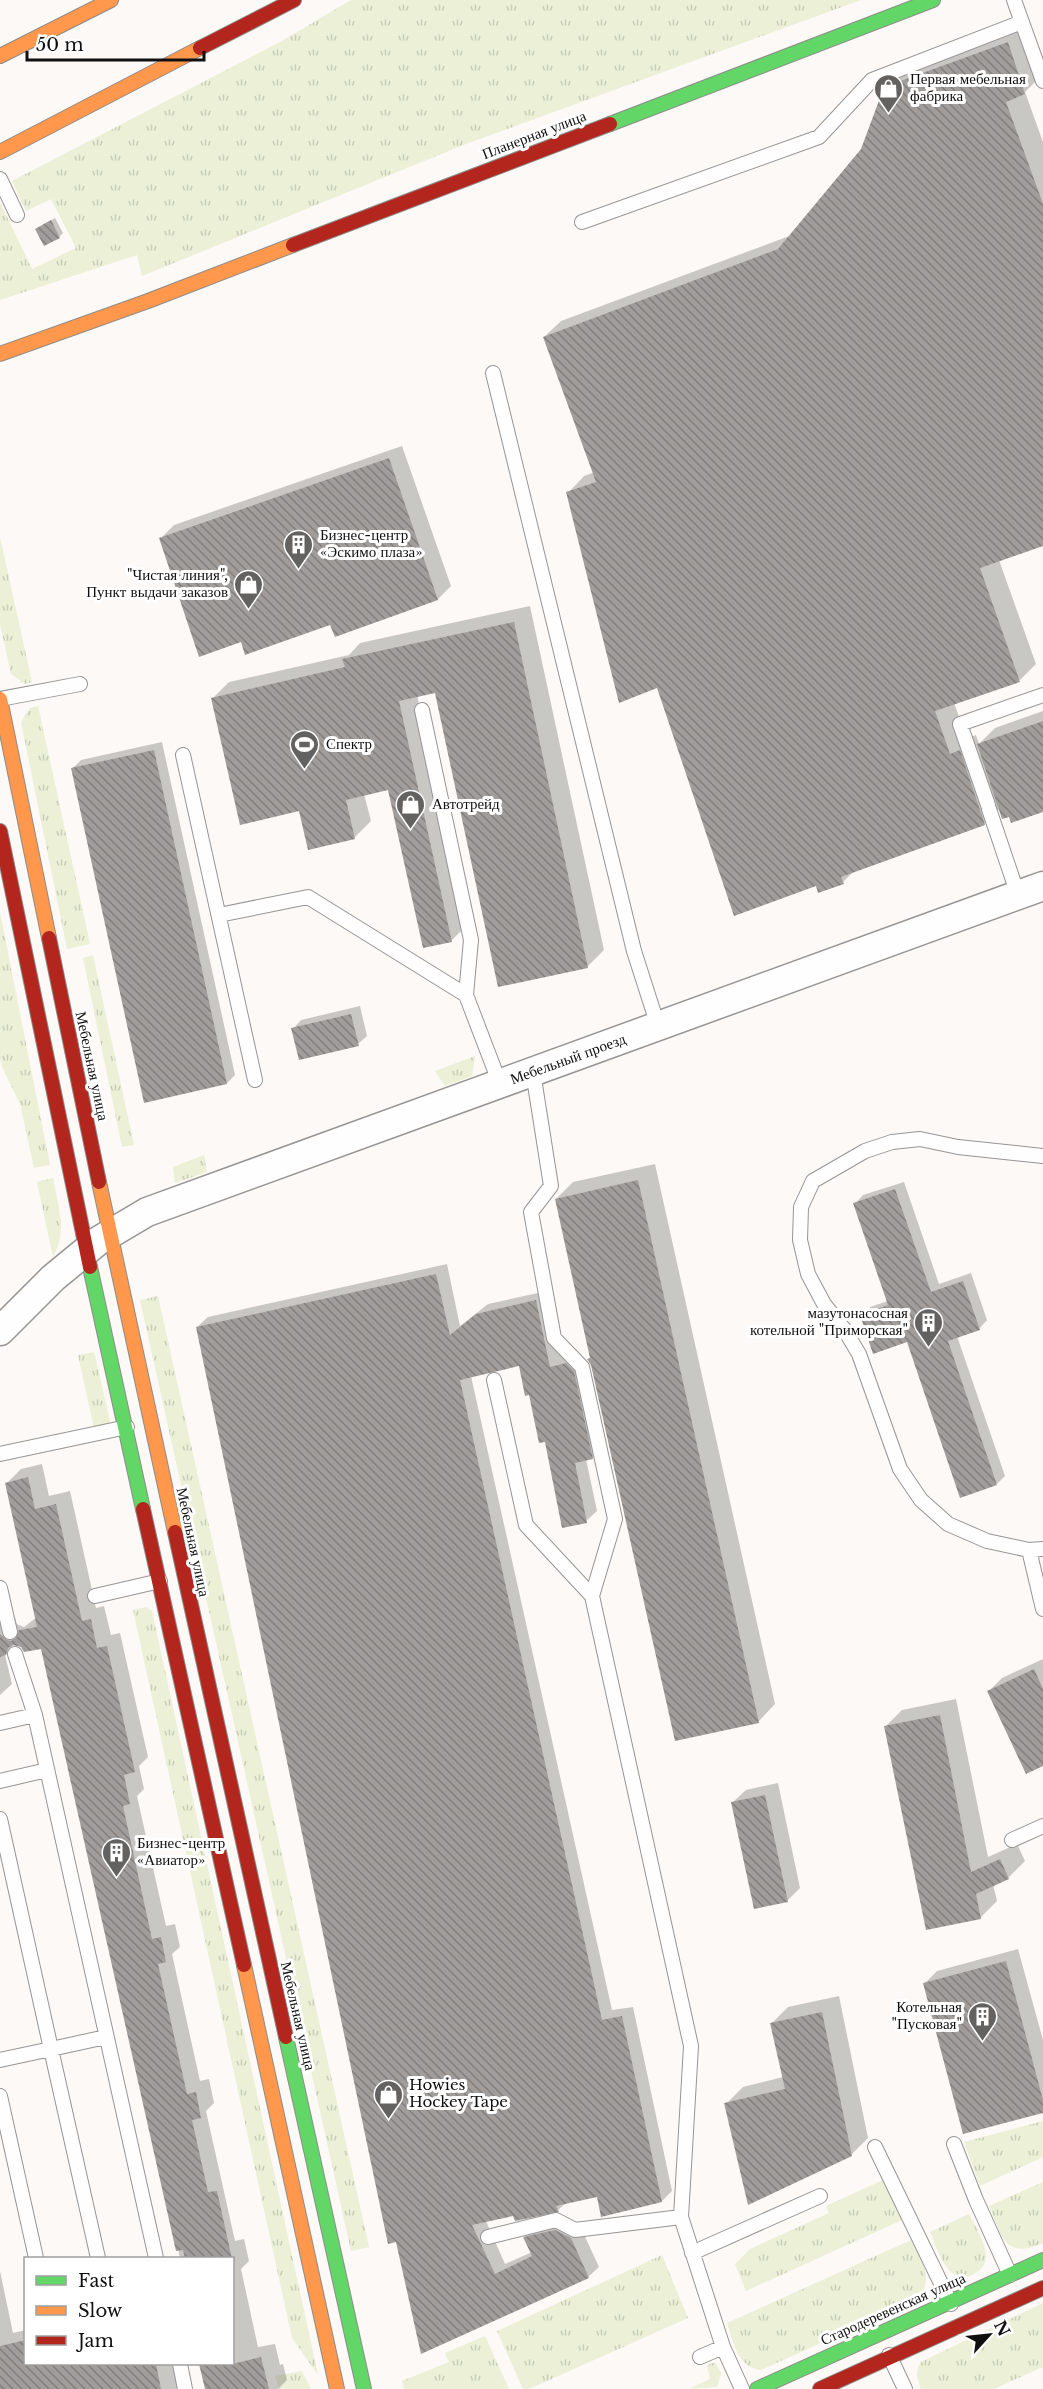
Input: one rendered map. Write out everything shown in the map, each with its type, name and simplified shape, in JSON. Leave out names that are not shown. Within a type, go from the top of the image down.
[{"type":"main road","points":[[0,56],[111,0]]},
{"type":"main road","points":[[0,152],[294,0]]},
{"type":"main road","name":"Планерная улица","points":[[0,354],[148,301],[933,0]]},
{"type":"main road","name":"Мебельная улица","points":[[0,699],[98,1242],[125,1427],[337,2389]]},
{"type":"main road","name":"Мебельная улица","points":[[0,831],[98,1242],[150,1422],[364,2389]]},
{"type":"main road","name":"Стародеревенская улица","points":[[757,2389],[1043,2260]]},
{"type":"main road","points":[[820,2389],[1043,2288]]},
{"type":"street","name":"Мебельный проезд","points":[[0,1331],[53,1278],[98,1242],[147,1212],[1031,890]]},
{"type":"lane","points":[[1014,0],[1022,22],[1036,41],[1043,81]]},
{"type":"lane","points":[[582,222],[819,137],[872,80],[1022,22]]},
{"type":"lane","points":[[0,179],[17,215]]},
{"type":"lane","points":[[493,373],[634,951],[658,1026]]},
{"type":"lane","points":[[0,699],[47,688],[80,684]]},
{"type":"lane","points":[[1031,890],[988,807],[960,724],[1043,695]]},
{"type":"lane","points":[[422,710],[471,940],[466,995],[500,1084]]},
{"type":"lane","points":[[183,755],[255,1080]]},
{"type":"lane","points":[[219,915],[308,897],[466,995]]},
{"type":"lane","points":[[533,1072],[551,1186],[531,1212],[554,1338],[582,1366],[615,1519],[592,1596],[691,2046],[681,2217],[723,2347],[742,2389]]},
{"type":"lane","points":[[1043,1156],[958,1147],[920,1139],[892,1142],[865,1151],[813,1181],[801,1207],[800,1240],[808,1274],[824,1304],[844,1329],[859,1354],[900,1469],[921,1500],[948,1524],[987,1541],[1036,1550],[1043,1609]]},
{"type":"lane","points":[[494,1380],[526,1525],[592,1596]]},
{"type":"lane","points":[[0,1454],[150,1422]]},
{"type":"lane","points":[[95,1596],[183,1576]]},
{"type":"lane","points":[[0,1588],[10,1632]]},
{"type":"lane","points":[[15,1654],[35,1715],[156,2257]]},
{"type":"lane","points":[[0,1723],[35,1715]]},
{"type":"lane","points":[[0,1781],[47,1770]]},
{"type":"lane","points":[[0,1819],[98,2257]]},
{"type":"lane","points":[[1012,1840],[1043,1826]]},
{"type":"lane","points":[[0,2061],[106,2037]]},
{"type":"lane","points":[[0,2096],[36,2257]]},
{"type":"lane","points":[[954,2144],[976,2200],[1020,2298]]},
{"type":"lane","points":[[875,2146],[961,2325]]},
{"type":"lane","points":[[692,2253],[820,2196]]},
{"type":"lane","points":[[488,2237],[556,2220],[575,2230],[681,2217]]},
{"type":"lane","points":[[879,2334],[905,2389]]},
{"type":"lane","points":[[700,2357],[723,2347]]},
{"type":"lane","points":[[842,2350],[860,2389]]},
{"type":"lane","points":[[180,2365],[185,2389]]},
{"type":"green space","points":[[351,0],[861,0],[466,144],[142,276],[137,255],[0,300],[0,202],[32,269],[76,248],[51,199],[26,211],[12,181],[282,41]]},
{"type":"green space","points":[[0,537],[32,682],[25,684],[11,674],[0,624]]},
{"type":"green space","points":[[38,706],[90,944],[67,949],[21,722],[30,708]]},
{"type":"green space","points":[[0,912],[50,1165],[34,1168],[20,1104],[0,1058]]},
{"type":"green space","points":[[93,955],[134,1145],[122,1147],[83,958]]},
{"type":"green space","points":[[475,1056],[472,1076],[445,1086],[435,1071]]},
{"type":"green space","points":[[204,1155],[207,1172],[175,1183],[173,1167]]},
{"type":"green space","points":[[53,1178],[61,1228],[58,1247],[53,1257],[37,1182]]},
{"type":"green space","points":[[158,1296],[369,2247],[351,2251],[140,1300]]},
{"type":"green space","points":[[94,1352],[110,1421],[105,1431],[95,1433],[78,1355]]},
{"type":"green space","points":[[146,1607],[152,1611],[318,2375],[292,2338],[133,1610]]},
{"type":"green space","points":[[1043,2121],[1043,2157],[980,2186],[964,2142]]},
{"type":"green space","points":[[883,2180],[902,2220],[746,2291],[735,2264],[750,2249],[829,2213],[826,2206]]},
{"type":"green space","points":[[1043,2182],[1043,2243],[1030,2248],[1012,2247],[1002,2235],[989,2206]]},
{"type":"green space","points":[[969,2214],[982,2240],[986,2259],[977,2272],[967,2277],[959,2277],[946,2266],[930,2232]]},
{"type":"green space","points":[[911,2240],[926,2276],[919,2299],[761,2370],[753,2368],[742,2359],[727,2323]]},
{"type":"green space","points":[[662,2255],[688,2318],[529,2389],[523,2389],[497,2331]]},
{"type":"green space","points":[[1043,2303],[1043,2367],[994,2389],[921,2389],[917,2375],[921,2362]]},
{"type":"green space","points":[[485,2336],[509,2389],[404,2389],[402,2381],[449,2362],[445,2353]]},
{"type":"green space","points":[[716,2363],[721,2373],[717,2387],[689,2389],[710,2379],[707,2366]]},
{"type":"green space","points":[[302,2371],[311,2389],[279,2389],[275,2376]]},
{"type":"building","points":[[1008,42],[1025,94],[1006,102],[1043,204],[1043,546],[980,568],[1020,682],[935,711],[950,754],[960,750],[985,825],[841,877],[844,884],[818,893],[816,886],[734,916],[657,688],[619,703],[566,492],[596,482],[543,337],[778,249],[861,149],[884,87]]},
{"type":"building","points":[[51,220],[60,238],[44,246],[35,229]]},
{"type":"building","name":"Бизнес-центр «Эскимо плаза»","points":[[389,458],[438,600],[335,637],[330,625],[245,655],[241,642],[199,657],[159,538]]},
{"type":"building","points":[[514,622],[588,968],[498,987],[435,693],[399,701],[452,942],[423,948],[388,790],[346,800],[355,839],[308,850],[299,811],[240,825],[211,698],[345,667],[342,659]]},
{"type":"building","points":[[1043,721],[1043,812],[1011,823],[1009,817],[1002,819],[977,744]]},
{"type":"building","points":[[154,750],[227,1084],[144,1103],[71,768]]},
{"type":"building","points":[[351,1014],[359,1046],[299,1060],[291,1028]]},
{"type":"building","points":[[638,1180],[759,1723],[675,1741],[591,1365],[587,1359],[590,1358],[555,1199]]},
{"type":"building","name":"мазутонасосная котельной \"Приморская\"","points":[[895,1189],[931,1292],[963,1281],[980,1330],[948,1341],[997,1485],[960,1498],[907,1342],[873,1354],[860,1315],[888,1305],[853,1203]]},
{"type":"building","points":[[436,1274],[450,1335],[476,1314],[536,1300],[550,1367],[566,1363],[574,1371],[593,1459],[575,1463],[587,1523],[562,1528],[545,1442],[539,1443],[529,1395],[525,1396],[519,1366],[460,1380],[602,2020],[622,2016],[662,2202],[601,2217],[597,2197],[556,2206],[559,2212],[515,2221],[513,2216],[472,2225],[495,2274],[532,2256],[523,2237],[555,2230],[571,2238],[589,2278],[421,2354],[396,2242],[388,2244],[196,1327]]},
{"type":"building","name":"Бизнес-центр «Авиатор»","points":[[28,1477],[35,1509],[56,1504],[82,1621],[91,1619],[97,1648],[107,1646],[135,1772],[124,1775],[130,1804],[123,1806],[152,1939],[161,1937],[166,1962],[158,1964],[187,2094],[196,2092],[201,2118],[192,2120],[208,2192],[217,2191],[232,2257],[185,2257],[183,2250],[176,2251],[41,1649],[24,1652],[21,1647],[13,1645],[8,1648],[6,1655],[0,1657],[0,1634],[11,1641],[16,1638],[19,1630],[37,1627],[5,1483]]},
{"type":"building","points":[[1034,1669],[1043,1689],[1043,1766],[1026,1774],[987,1691]]},
{"type":"building","points":[[940,1715],[971,1872],[1000,1859],[1009,1879],[976,1894],[981,1919],[926,1930],[884,1726]]},
{"type":"building","points":[[765,1795],[788,1902],[754,1909],[731,1802]]},
{"type":"building","name":"Котельная \"Пусковая\"","points":[[1006,1961],[1043,2100],[1043,2113],[963,2134],[923,1983]]},
{"type":"building","points":[[822,2012],[852,2156],[748,2205],[724,2103],[785,2089],[770,2023]]},
{"type":"building","points":[[24,2340],[24,2365],[156,2365],[161,2389],[0,2389],[0,2346]]},
{"type":"building","points":[[261,2357],[269,2389],[205,2389],[199,2365],[234,2364]]},
{"type":"traffic: fast","points":[[610,124],[933,0]]},
{"type":"traffic: fast","points":[[90,1267],[143,1509]]},
{"type":"traffic: fast","points":[[286,2037],[364,2389]]},
{"type":"traffic: fast","points":[[757,2389],[1043,2260]]},
{"type":"traffic: slow","points":[[0,56],[111,0]]},
{"type":"traffic: slow","points":[[0,152],[200,48]]},
{"type":"traffic: slow","points":[[0,354],[148,301],[293,245]]},
{"type":"traffic: slow","points":[[0,699],[49,938]]},
{"type":"traffic: slow","points":[[99,1182],[175,1532]]},
{"type":"traffic: slow","points":[[244,1965],[337,2389]]},
{"type":"traffic: jam","points":[[200,48],[294,0]]},
{"type":"traffic: jam","points":[[293,245],[610,124]]},
{"type":"traffic: jam","points":[[0,831],[90,1267]]},
{"type":"traffic: jam","points":[[49,938],[99,1182]]},
{"type":"traffic: jam","points":[[143,1509],[244,1965]]},
{"type":"traffic: jam","points":[[175,1532],[286,2037]]},
{"type":"traffic: jam","points":[[820,2389],[1043,2288]]},
{"type":"place","name":"Первая мебельная фабрика","points":[[889,114]]},
{"type":"place","name":"Бизнес-центр «Эскимо плаза»","points":[[299,570]]},
{"type":"place","name":"\"Чистая линия\", Пункт выдачи заказов","points":[[249,610]]},
{"type":"place","name":"Спектр","points":[[305,770]]},
{"type":"place","name":"Автотрейд","points":[[411,830]]},
{"type":"place","name":"мазутонасосная котельной \"Приморская\"","points":[[929,1348]]},
{"type":"place","name":"Бизнес-центр «Авиатор»","points":[[116,1878]]},
{"type":"place","name":"Котельная \"Пусковая\"","points":[[983,2042]]},
{"type":"place","name":"Howies Hockey Tape","points":[[388,2120]]}]
